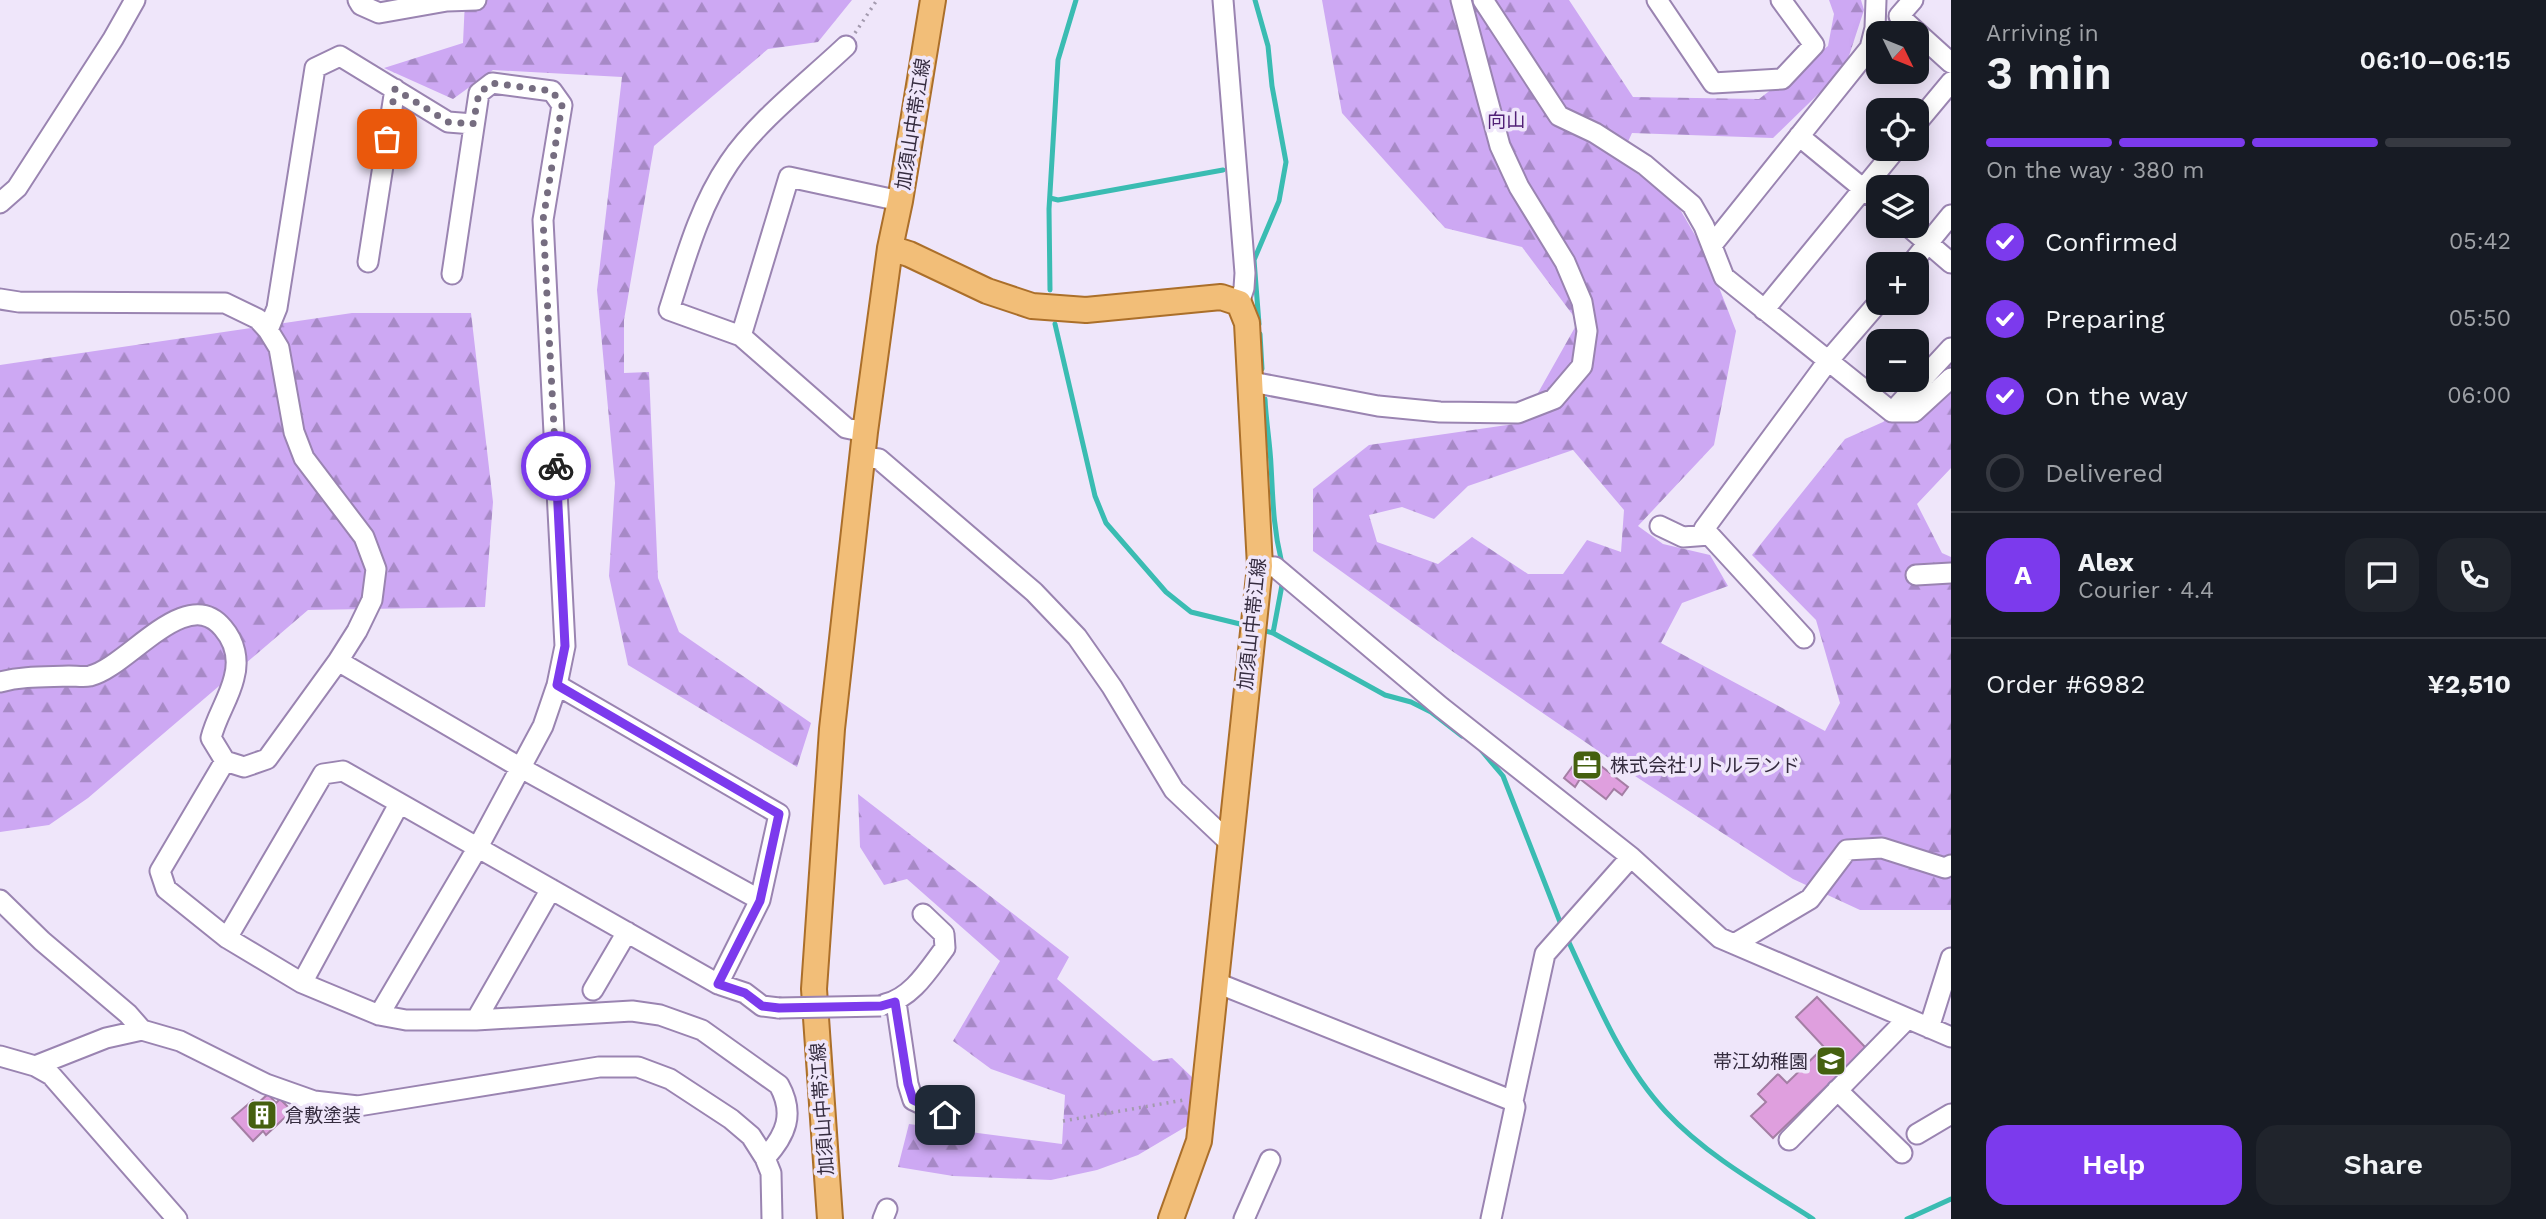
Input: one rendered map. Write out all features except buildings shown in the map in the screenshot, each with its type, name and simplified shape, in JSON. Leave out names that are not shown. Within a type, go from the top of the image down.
[{"type":"main road","name":"加須山中帯江線","points":[[830,1219],[814,989],[832,729],[854,517],[890,248],[901,201],[933,0]]},
{"type":"main road","points":[[890,248],[909,254],[987,291],[1032,306],[1086,310],[1221,297],[1239,303]]},
{"type":"main road","name":"加須山中帯江線","points":[[1171,1219],[1199,1141],[1260,566],[1252,382],[1247,323],[1239,303]]},
{"type":"street","points":[[0,203],[17,188],[113,40],[135,0]]},
{"type":"street","points":[[358,0],[361,5],[379,13],[447,1],[476,0]]},
{"type":"street","points":[[1223,0],[1245,273],[1239,303]]},
{"type":"street","points":[[1252,382],[1378,406],[1440,412],[1518,413],[1554,399],[1582,366],[1587,331],[1582,302],[1565,262],[1519,187],[1500,146],[1461,0]]},
{"type":"street","points":[[1483,0],[1559,116],[1595,133],[1645,165],[1692,205],[1724,277],[1764,310],[1892,412],[1914,412],[1951,378]]},
{"type":"street","points":[[1657,0],[1713,83],[1782,79],[1815,45],[1781,0]]},
{"type":"street","points":[[1876,21],[1877,0]]},
{"type":"street","points":[[1894,21],[1913,0]]},
{"type":"street","points":[[1899,16],[1951,63]]},
{"type":"street","points":[[846,46],[762,125],[729,162],[698,220],[669,310],[741,336],[846,428],[865,432]]},
{"type":"street","points":[[1712,245],[1866,54]]},
{"type":"street","points":[[268,330],[277,308],[315,68],[340,57],[448,122],[473,124]]},
{"type":"street","points":[[1929,108],[1951,82]]},
{"type":"street","points":[[379,1015],[478,847],[543,726],[557,685],[565,646],[543,220],[562,105],[552,91],[492,83],[479,93],[452,274]]},
{"type":"street","points":[[368,262],[395,89]]},
{"type":"street","points":[[1799,136],[1866,191]]},
{"type":"street","points":[[741,336],[789,177],[901,201]]},
{"type":"street","points":[[1764,310],[1866,200]]},
{"type":"street","points":[[1922,252],[1951,215]]},
{"type":"street","points":[[1922,238],[1951,263]]},
{"type":"street","points":[[0,299],[19,302],[225,303],[258,319],[279,348],[294,432],[304,458],[364,537],[376,569],[372,600],[338,661],[267,759],[244,767],[225,761],[211,738],[234,678],[236,657],[232,638],[220,624],[203,614],[180,618],[113,665],[91,676],[19,677],[0,682]]},
{"type":"street","points":[[1804,638],[1704,529],[1828,360],[1867,315]]},
{"type":"street","points":[[1892,412],[1951,348]]},
{"type":"street","points":[[863,457],[879,458],[1043,601],[1077,637],[1112,687],[1174,790],[1230,844]]},
{"type":"street","points":[[1660,526],[1683,537],[1709,535]]},
{"type":"street","points":[[1260,566],[1275,568],[1441,707],[1632,857],[1720,938],[1737,943],[1951,1037]]},
{"type":"street","points":[[1916,575],[1951,573]]},
{"type":"street","points":[[338,661],[521,768],[760,901]]},
{"type":"street","points":[[557,685],[779,814],[760,901],[718,984]]},
{"type":"street","points":[[225,761],[160,871],[166,889],[227,938],[302,983],[379,1015],[406,1020],[476,1020],[632,1011],[660,1015],[702,1030],[779,1085],[787,1099],[788,1117],[779,1143],[765,1158]]},
{"type":"street","points":[[227,938],[323,774],[343,771],[718,984],[745,993],[762,1006],[779,1008],[888,1004],[913,987],[945,948],[944,934],[923,914]]},
{"type":"street","points":[[302,983],[399,804]]},
{"type":"street","points":[[1737,943],[1810,899],[1847,850],[1882,848],[1945,867],[1951,865]]},
{"type":"street","points":[[1491,1219],[1545,954],[1632,857]]},
{"type":"street","points":[[476,1020],[551,889]]},
{"type":"street","points":[[0,900],[42,941],[128,1014],[142,1030]]},
{"type":"street","points":[[593,990],[626,932]]},
{"type":"street","points":[[1929,1028],[1951,958]]},
{"type":"street","points":[[1217,983],[1513,1101]]},
{"type":"street","points":[[888,1004],[913,1100],[945,1115]]},
{"type":"street","points":[[1789,1140],[1908,1019]]},
{"type":"street","points":[[35,1066],[106,1038],[142,1030],[180,1041],[266,1084],[314,1101],[358,1106],[598,1067],[638,1067],[670,1079],[731,1119],[751,1136],[771,1173],[772,1219]]},
{"type":"street","points":[[0,1056],[35,1066],[51,1075],[177,1219]]},
{"type":"street","points":[[1837,1090],[1902,1153]]},
{"type":"street","points":[[1917,1135],[1951,1114]]},
{"type":"street","points":[[1244,1219],[1270,1160]]},
{"type":"path","points":[[846,46],[877,0]]},
{"type":"path","points":[[1063,1121],[1203,1097]]},
{"type":"green space","points":[[465,0],[852,0],[818,42],[768,49],[654,146],[624,320],[624,373],[649,372],[658,578],[679,632],[811,723],[797,767],[628,665],[609,576],[615,483],[597,290],[622,77],[493,70],[453,99],[384,68],[463,43]]},
{"type":"green space","name":"向山","points":[[1322,0],[1569,0],[1633,97],[1759,99],[1828,46],[1834,14],[1829,0],[1861,0],[1864,10],[1845,68],[1773,138],[1632,133],[1619,161],[1674,199],[1706,254],[1736,331],[1714,445],[1638,526],[1663,544],[1710,555],[1728,586],[1682,603],[1661,643],[1825,731],[1840,703],[1816,620],[1752,555],[1845,439],[1883,422],[1919,392],[1929,392],[1929,381],[1951,356],[1951,468],[1917,504],[1942,553],[1951,557],[1951,910],[1860,910],[1793,879],[1635,776],[1452,651],[1313,551],[1313,489],[1369,445],[1521,423],[1578,322],[1522,247],[1445,228],[1342,113]],"holes":[[[1573,450],[1624,510],[1621,552],[1587,540],[1563,574],[1528,574],[1472,537],[1438,564],[1377,542],[1369,515],[1402,507],[1434,519],[1468,486]]]},
{"type":"green space","points":[[352,313],[471,313],[493,502],[485,607],[308,610],[88,798],[49,825],[0,832],[0,365]]},
{"type":"green space","points":[[858,794],[1069,957],[1057,979],[1153,1061],[1172,1058],[1195,1080],[1187,1126],[1138,1155],[1097,1170],[1051,1180],[953,1176],[898,1167],[909,1124],[1062,1144],[1065,1095],[991,1069],[953,1041],[1000,961],[907,879],[884,885],[860,847]]},
{"type":"waterway","points":[[1050,290],[1049,209],[1058,60],[1076,0]]},
{"type":"waterway","points":[[1255,0],[1268,46],[1272,86],[1286,162],[1279,201],[1254,260],[1259,324]]},
{"type":"waterway","points":[[1050,198],[1058,200],[1223,170]]},
{"type":"waterway","points":[[1055,324],[1095,496],[1106,523],[1166,592],[1191,612],[1240,624]]},
{"type":"waterway","points":[[1260,334],[1262,369]]},
{"type":"waterway","points":[[1265,399],[1275,524],[1281,559]]},
{"type":"waterway","points":[[1273,633],[1282,585]]},
{"type":"waterway","points":[[1262,630],[1273,633],[1385,695],[1411,702],[1431,712],[1462,736]]},
{"type":"waterway","points":[[1481,750],[1503,776],[1562,927]]},
{"type":"waterway","points":[[1566,936],[1622,1051],[1635,1073],[1666,1112],[1717,1157],[1813,1219]]},
{"type":"waterway","points":[[1907,1219],[1951,1199]]},
{"type":"way so far","points":[[387,139],[395,89],[448,122],[473,124],[479,93],[492,83],[552,91],[562,105],[543,220],[556,466]]},
{"type":"place","name":"株式会社リトルランド","points":[[1587,765]]},
{"type":"place","name":"帯江幼稚園","points":[[1831,1061]]},
{"type":"place","name":"倉敷塗装","points":[[262,1115]]},
{"type":"route","points":[[556,466],[565,646],[557,685],[779,814],[760,901],[718,984],[745,993],[762,1006],[779,1008],[881,1006],[895,1002],[913,1100],[945,1115]]}]
